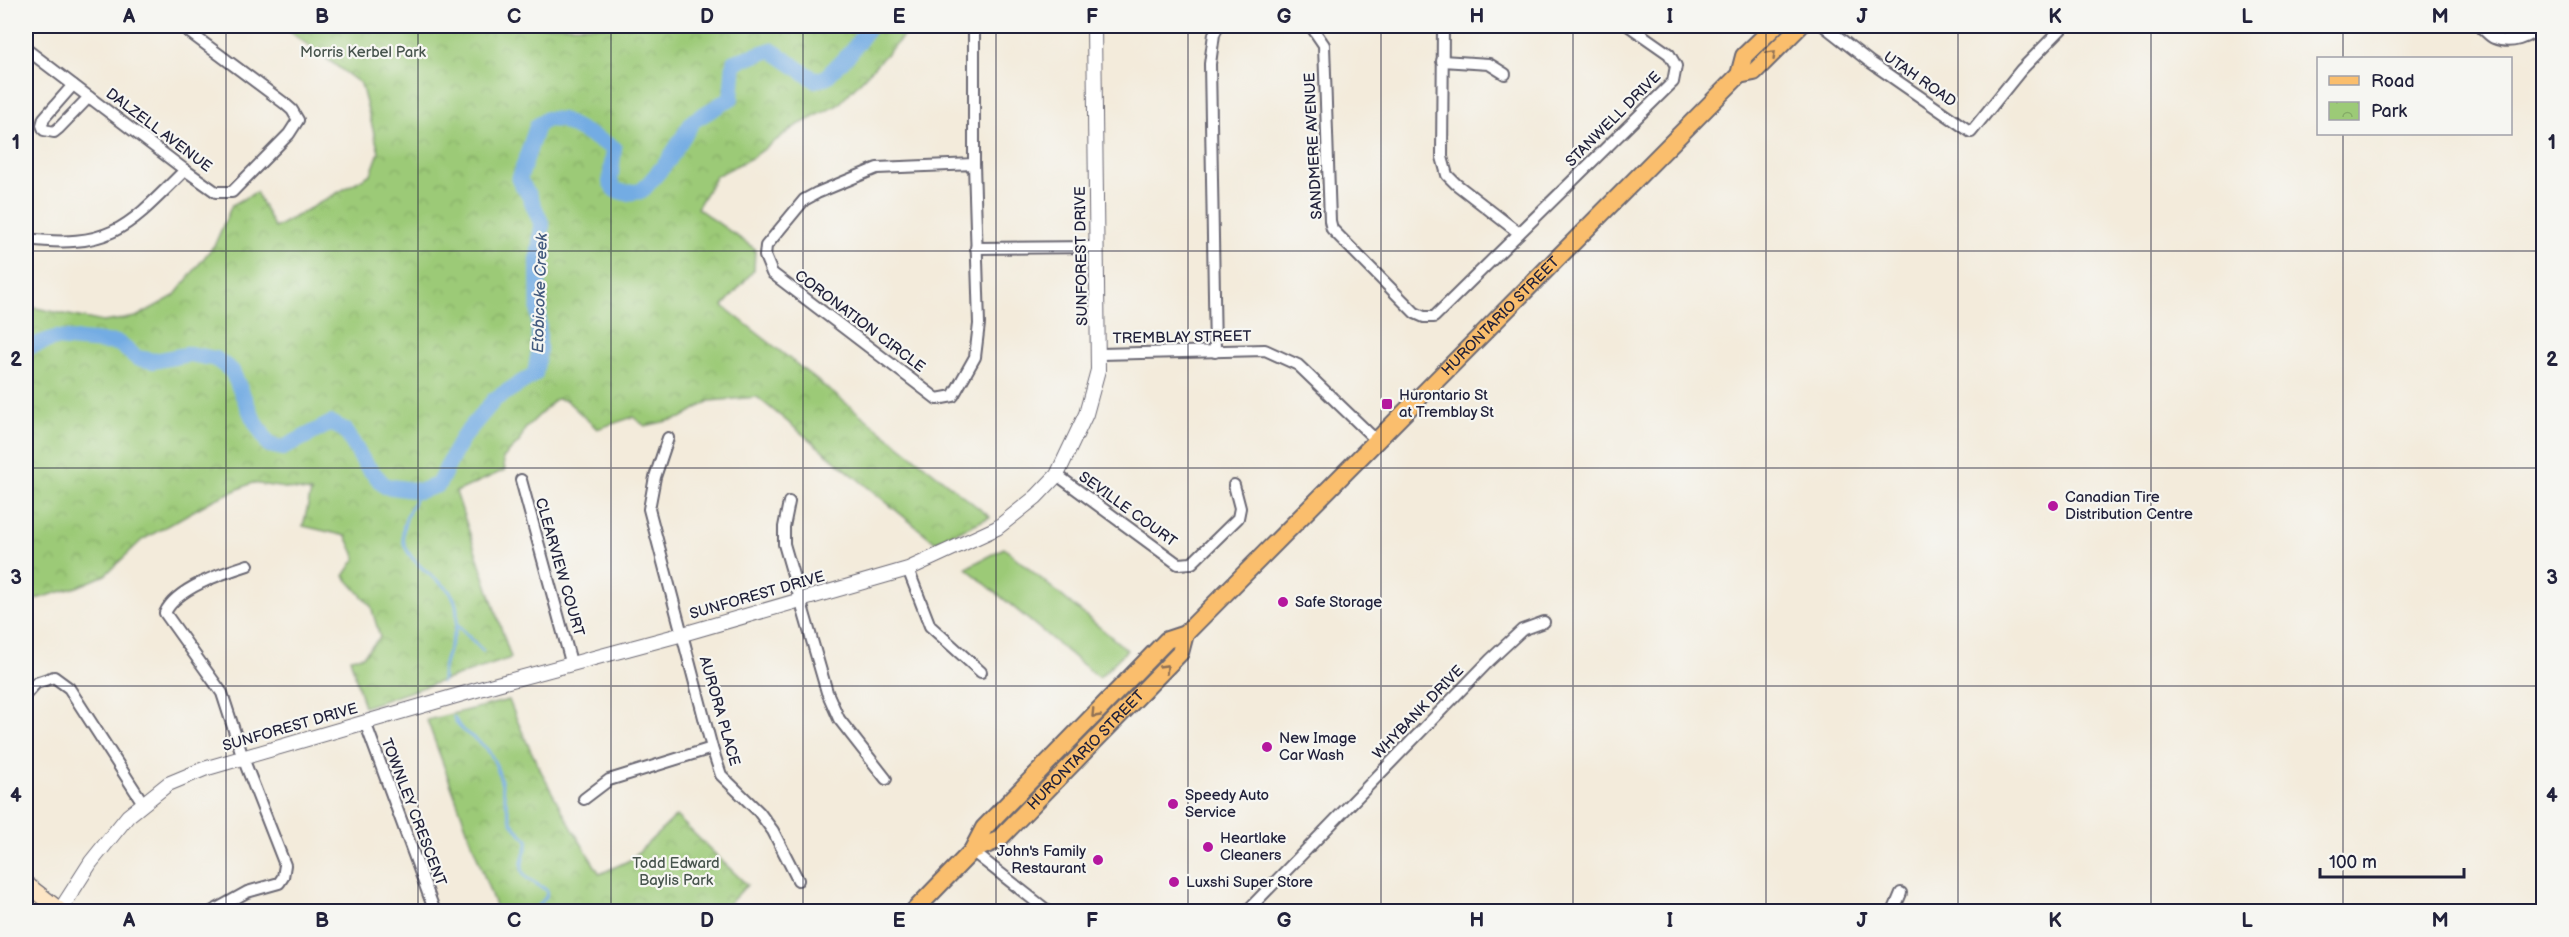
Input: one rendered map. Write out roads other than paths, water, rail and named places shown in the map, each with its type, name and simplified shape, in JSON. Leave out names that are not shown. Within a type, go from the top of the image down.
[{"type":"main road","name":"HURONTARIO STREET","points":[[913,912],[972,851],[998,840],[1180,653],[1185,634],[1739,75],[1744,56],[1775,26]]},
{"type":"main road","name":"HURONTARIO STREET","points":[[1739,75],[1754,72],[1800,26]]},
{"type":"main road","points":[[26,884],[61,911]]},
{"type":"main road","points":[[26,904],[36,912]]},
{"type":"street","name":"DALZELL AVENUE","points":[[26,49],[216,192],[232,192],[296,126],[298,120],[292,110],[181,26]]},
{"type":"street","name":"CORONATION CIRCLE","points":[[974,26],[974,164],[979,324],[975,357],[953,396],[937,399],[772,273],[765,256],[766,246],[804,200],[856,175],[877,168],[974,164]]},
{"type":"street","name":"SUNFOREST DRIVE","points":[[61,911],[90,862],[128,816],[168,784],[204,769],[364,722],[908,569],[997,528],[1036,497],[1057,475],[1086,414],[1100,354],[1094,26]]},
{"type":"street","points":[[1215,352],[1210,64],[1214,34],[1218,26]]},
{"type":"street","name":"SANDMERE AVENUE","points":[[1311,26],[1324,45],[1332,229],[1415,313],[1424,317],[1434,317],[1519,233]]},
{"type":"street","points":[[1443,26],[1442,157],[1448,175],[1456,184],[1519,233]]},
{"type":"street","name":"STANWELL DRIVE","points":[[1519,233],[1673,82],[1676,66],[1669,54],[1629,26]]},
{"type":"street","name":"UTAH ROAD","points":[[1824,26],[1870,62],[1971,132],[2021,70],[2064,26]]},
{"type":"street","points":[[2479,26],[2494,38],[2507,40],[2521,39],[2533,34],[2539,26]]},
{"type":"street","points":[[1442,61],[1489,63],[1505,74]]},
{"type":"street","points":[[73,85],[44,118],[42,125],[44,130],[54,132],[89,97]]},
{"type":"street","points":[[26,239],[57,242],[109,235],[140,215],[185,170]]},
{"type":"street","points":[[976,248],[1097,247]]},
{"type":"street","name":"TREMBLAY STREET","points":[[1100,354],[1265,350],[1298,365],[1376,440]]},
{"type":"street","name":"AURORA PLACE","points":[[668,438],[655,477],[649,509],[712,748],[721,775],[759,812],[773,831],[798,880]]},
{"type":"street","name":"SEVILLE COURT","points":[[1057,475],[1178,564],[1186,565],[1192,563],[1238,518],[1240,508],[1234,484]]},
{"type":"street","name":"CLEARVIEW COURT","points":[[521,480],[571,662]]},
{"type":"street","points":[[789,502],[784,527],[784,544],[827,692],[839,719],[886,779]]},
{"type":"street","points":[[211,912],[248,892],[279,883],[283,877],[285,865],[243,758],[222,693],[165,613],[170,603],[214,576],[248,565]]},
{"type":"street","points":[[908,569],[930,626],[981,672]]},
{"type":"street","name":"WHYBANK DRIVE","points":[[1246,912],[1490,660],[1522,630],[1544,622]]},
{"type":"street","points":[[26,694],[36,683],[54,677],[69,688],[143,803]]},
{"type":"street","name":"TOWNLEY CRESCENT","points":[[364,722],[435,912]]},
{"type":"street","points":[[584,799],[609,780],[712,748]]},
{"type":"street","points":[[972,851],[1049,912]]},
{"type":"street","points":[[1893,912],[1901,893]]},
{"type":"waterway","name":"Etobicoke Creek","points":[[26,348],[55,338],[118,343],[137,358],[154,361],[190,354],[216,359],[232,371],[253,418],[269,445],[283,448],[331,423],[345,430],[365,464],[385,486],[420,491],[438,485],[462,438],[495,399],[535,374],[539,351],[538,259],[542,225],[529,195],[519,180],[537,126],[547,119],[562,120],[614,148],[610,182],[615,190],[626,193],[642,191],[668,161],[693,121],[731,98],[734,62],[771,50],[815,80],[825,78],[851,52],[870,26]]},
{"type":"waterway","points":[[420,491],[406,519],[403,540],[413,559],[447,588],[456,605],[456,626],[445,662],[442,682]]},
{"type":"waterway","points":[[457,625],[483,651]]},
{"type":"waterway","points":[[454,717],[461,728],[480,743],[494,760],[512,823],[528,840],[522,864],[523,873],[547,891],[546,897],[536,912]]},
{"type":"place","name":"Hurontario St at Tremblay St","points":[[1387,404]]},
{"type":"place","name":"Canadian Tire Distribution Centre","points":[[2053,506]]},
{"type":"place","name":"Safe Storage","points":[[1283,602]]},
{"type":"place","name":"New Image Car Wash","points":[[1267,747]]},
{"type":"place","name":"Speedy Auto Service","points":[[1173,804]]},
{"type":"place","name":"Heartlake Cleaners","points":[[1208,847]]},
{"type":"place","name":"John's Family Restaurant","points":[[1098,860]]},
{"type":"place","name":"Luxshi Super Store","points":[[1174,882]]},
{"type":"park label","name":"Morris Kerbel Park","points":[[363,52]]},
{"type":"park label","name":"Todd Edward Baylis Park","points":[[676,872]]}]
